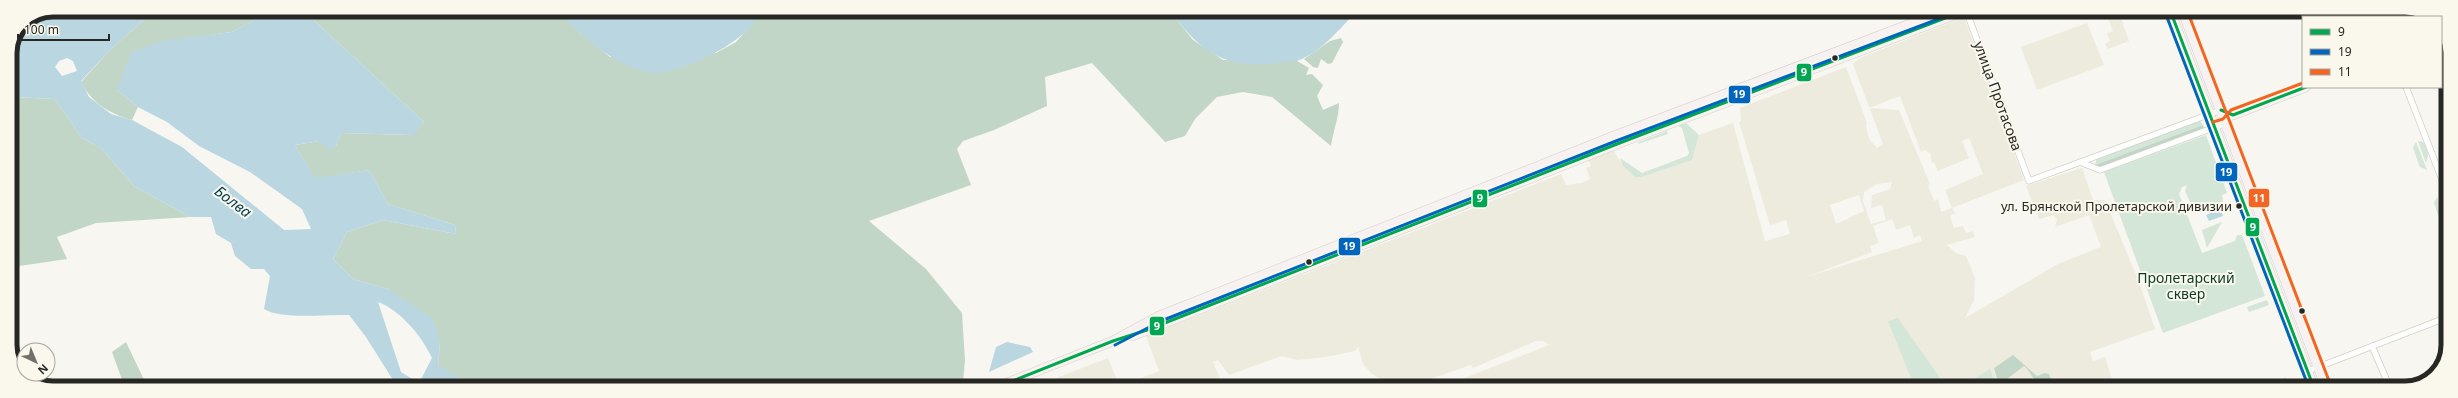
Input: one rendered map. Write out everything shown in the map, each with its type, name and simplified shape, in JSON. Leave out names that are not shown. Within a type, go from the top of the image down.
[{"type":"main road","points":[[1113,341],[1160,316],[1599,142],[1929,17]]},
{"type":"main road","points":[[1012,381],[1113,341],[1147,330],[1617,144],[1948,17]]},
{"type":"main road","points":[[2173,17],[2312,381]]},
{"type":"main road","points":[[2185,17],[2323,381]]},
{"type":"main road","points":[[2233,115],[2303,88]]},
{"type":"street","name":"улица Протасова","points":[[1969,17],[2030,181],[2080,162]]},
{"type":"street","points":[[2406,88],[2441,176]]},
{"type":"street","points":[[2221,110],[2233,115],[2226,123],[2100,170],[2080,162],[2221,110]]},
{"type":"street","points":[[2308,371],[2441,320]]},
{"type":"street","points":[[2372,346],[2387,381]]},
{"type":"shaded area","points":[[2101,17],[2120,17],[2129,41],[2108,49],[2105,44],[2110,41],[2107,33],[2113,31],[2108,18],[2101,19]]},
{"type":"shaded area","points":[[1962,18],[1965,20],[2024,180],[1952,208],[1945,190],[1983,174],[1969,138],[1962,141],[1969,158],[1938,171],[1934,162],[1932,163],[1930,152],[1928,153],[1926,150],[1921,152],[1900,96],[1869,108],[1853,64],[1860,58]]},
{"type":"shaded area","points":[[2087,23],[2104,65],[2037,90],[2021,47]]},
{"type":"shaded area","points":[[1846,67],[1867,123],[1866,126],[1869,139],[1877,148],[1883,144],[1870,108],[1899,110],[1930,184],[1928,185],[1934,201],[1938,199],[1941,212],[1952,208],[1955,213],[1950,216],[1954,228],[1963,226],[1966,233],[1973,231],[1975,237],[1947,245],[1956,253],[1966,256],[1975,278],[1974,300],[1965,318],[2058,264],[2101,247],[2089,215],[2055,227],[2057,220],[2054,215],[2039,219],[2026,186],[2082,168],[2093,200],[2105,200],[2139,282],[2155,329],[2090,352],[2093,361],[2105,357],[2113,381],[1457,381],[1549,345],[1543,341],[1536,341],[1473,368],[1471,365],[1424,381],[1384,381],[1372,374],[1363,364],[1358,347],[1355,351],[1326,357],[1297,360],[1282,356],[1229,375],[1218,360],[1213,362],[1221,381],[1131,381],[1159,371],[1146,336],[1561,174],[1566,185],[1581,183],[1590,179],[1586,168],[1591,166],[1588,159],[1613,150],[1623,166],[1635,177],[1692,160],[1699,135],[1733,123],[1765,241],[1790,234],[1786,220],[1770,225],[1739,122],[1741,121],[1740,108]],"holes":[[[1892,182],[1890,189],[1872,195],[1871,208],[1882,205],[1886,220],[1871,224],[1863,201],[1864,192],[1877,184]],[[1859,195],[1864,211],[1836,224],[1830,205]],[[1892,219],[1896,230],[1910,225],[1914,238],[1920,235],[1922,241],[1806,277],[1872,252],[1870,246],[1879,243],[1873,226]]]},
{"type":"shaded area","points":[[1108,358],[1117,381],[1048,381]]},
{"type":"shaded area","points":[[2286,377],[2287,381],[2274,381]]},
{"type":"green space","points":[[147,17],[260,17],[232,32],[204,36],[117,90],[138,107],[132,120],[115,114],[102,106],[90,96],[81,82],[110,50]]},
{"type":"green space","points":[[310,17],[564,17],[579,32],[610,57],[716,53],[736,42],[758,17],[1175,17],[1193,40],[1223,60],[1297,61],[1309,68],[1306,75],[1312,74],[1323,85],[1317,96],[1323,110],[1339,103],[1331,146],[1272,97],[1243,92],[1217,97],[1195,119],[1185,136],[1165,142],[1092,63],[1045,77],[1047,106],[994,130],[963,141],[957,149],[971,185],[869,221],[926,269],[962,313],[965,360],[963,381],[457,381],[438,365],[440,343],[388,289],[353,279],[333,259],[347,232],[383,220],[456,234],[455,225],[388,204],[369,170],[315,179],[295,145],[319,141],[336,146],[341,133],[412,135],[424,122]]},
{"type":"green space","points":[[1341,38],[1343,42],[1332,63],[1328,64],[1321,59],[1318,68],[1313,67],[1304,59],[1330,41]]},
{"type":"green space","points":[[17,97],[55,99],[82,138],[101,148],[134,186],[190,217],[96,223],[57,237],[67,259],[19,266],[17,248]]},
{"type":"green space","points":[[2200,120],[2203,125],[2095,165],[2097,158]]},
{"type":"green space","points":[[1686,123],[1699,135],[1692,160],[1641,177],[1635,177],[1623,166],[1620,158],[1642,173],[1687,156],[1689,153],[1682,128],[1678,126]]},
{"type":"green space","points":[[2203,125],[2204,130],[2100,168],[2095,167],[2095,165]]},
{"type":"green space","points":[[1667,131],[1668,134],[1638,144],[1639,142]]},
{"type":"green space","name":"Пролетарский сквер","points":[[2206,135],[2227,193],[2222,195],[2223,202],[2195,213],[2185,191],[2187,185],[2182,187],[2179,194],[2202,253],[2235,241],[2237,235],[2242,235],[2265,296],[2163,333],[2104,172]]},
{"type":"green space","points":[[2418,141],[2423,142],[2427,149],[2428,154],[2426,163]]},
{"type":"green space","points":[[2416,142],[2427,170],[2420,167],[2413,148]]},
{"type":"green space","points":[[2437,197],[2441,207],[2441,223],[2434,203]]},
{"type":"green space","points":[[2222,222],[2207,248],[2202,230]]},
{"type":"green space","points":[[2267,300],[2269,305],[2249,312],[2247,307]]},
{"type":"green space","points":[[1898,318],[1942,381],[1912,381],[1888,321]]},
{"type":"green space","points":[[126,342],[145,381],[122,381],[112,352]]},
{"type":"green space","points":[[2013,355],[2037,376],[2045,373],[2049,374],[2052,381],[2036,381],[2024,366],[2007,379],[2009,381],[1998,381],[1994,368]]},
{"type":"green space","points":[[1990,369],[1994,381],[1976,381],[1975,378]]},
{"type":"water","name":"Болва","points":[[53,17],[147,17],[110,50],[81,81],[89,97],[111,114],[132,120],[182,147],[284,230],[311,229],[302,209],[250,172],[199,146],[167,122],[138,107],[117,90],[131,53],[161,41],[232,32],[260,17],[310,17],[424,122],[413,135],[341,133],[336,146],[329,150],[319,141],[295,145],[315,178],[369,170],[388,204],[455,225],[456,234],[383,220],[347,232],[333,259],[353,279],[388,289],[433,319],[440,343],[438,365],[463,381],[420,381],[432,358],[428,350],[417,333],[403,318],[395,311],[378,302],[401,372],[416,381],[394,381],[366,337],[349,315],[305,316],[282,314],[264,309],[270,276],[264,269],[251,269],[235,256],[231,243],[216,234],[211,217],[190,217],[134,186],[101,148],[82,138],[55,99],[17,97],[18,46],[23,33],[33,23]],"holes":[[[67,58],[73,61],[77,71],[62,76],[55,67],[59,61]]]},
{"type":"water","points":[[563,17],[759,17],[744,33],[721,50],[680,68],[662,73],[643,71],[615,59],[588,40]]},
{"type":"water","points":[[1175,17],[1351,17],[1330,39],[1306,57],[1297,61],[1266,64],[1248,64],[1223,59],[1202,46],[1185,30]]},
{"type":"water","points":[[2220,209],[2223,216],[2209,221],[2206,215]]},
{"type":"water","points":[[1007,342],[1030,347],[1033,352],[989,372],[996,347]]},
{"type":"transit line","name":"19","points":[[1115,345],[1161,321],[1616,141],[1944,17]]},
{"type":"transit line","name":"9","points":[[1013,381],[1113,341],[1147,330],[1617,144],[1948,17]]},
{"type":"transit line","name":"19","points":[[2167,17],[2306,381]]},
{"type":"transit line","name":"9","points":[[2173,17],[2311,381]]},
{"type":"transit line","name":"11","points":[[2190,17],[2329,381]]},
{"type":"transit line","name":"11","points":[[2213,122],[2223,119],[2231,110],[2302,83]]},
{"type":"transit line","name":"9","points":[[2221,110],[2233,115],[2303,88]]},
{"type":"place","name":"ул. Брянской Пролетарской дивизии","points":[[2239,206]]}]
